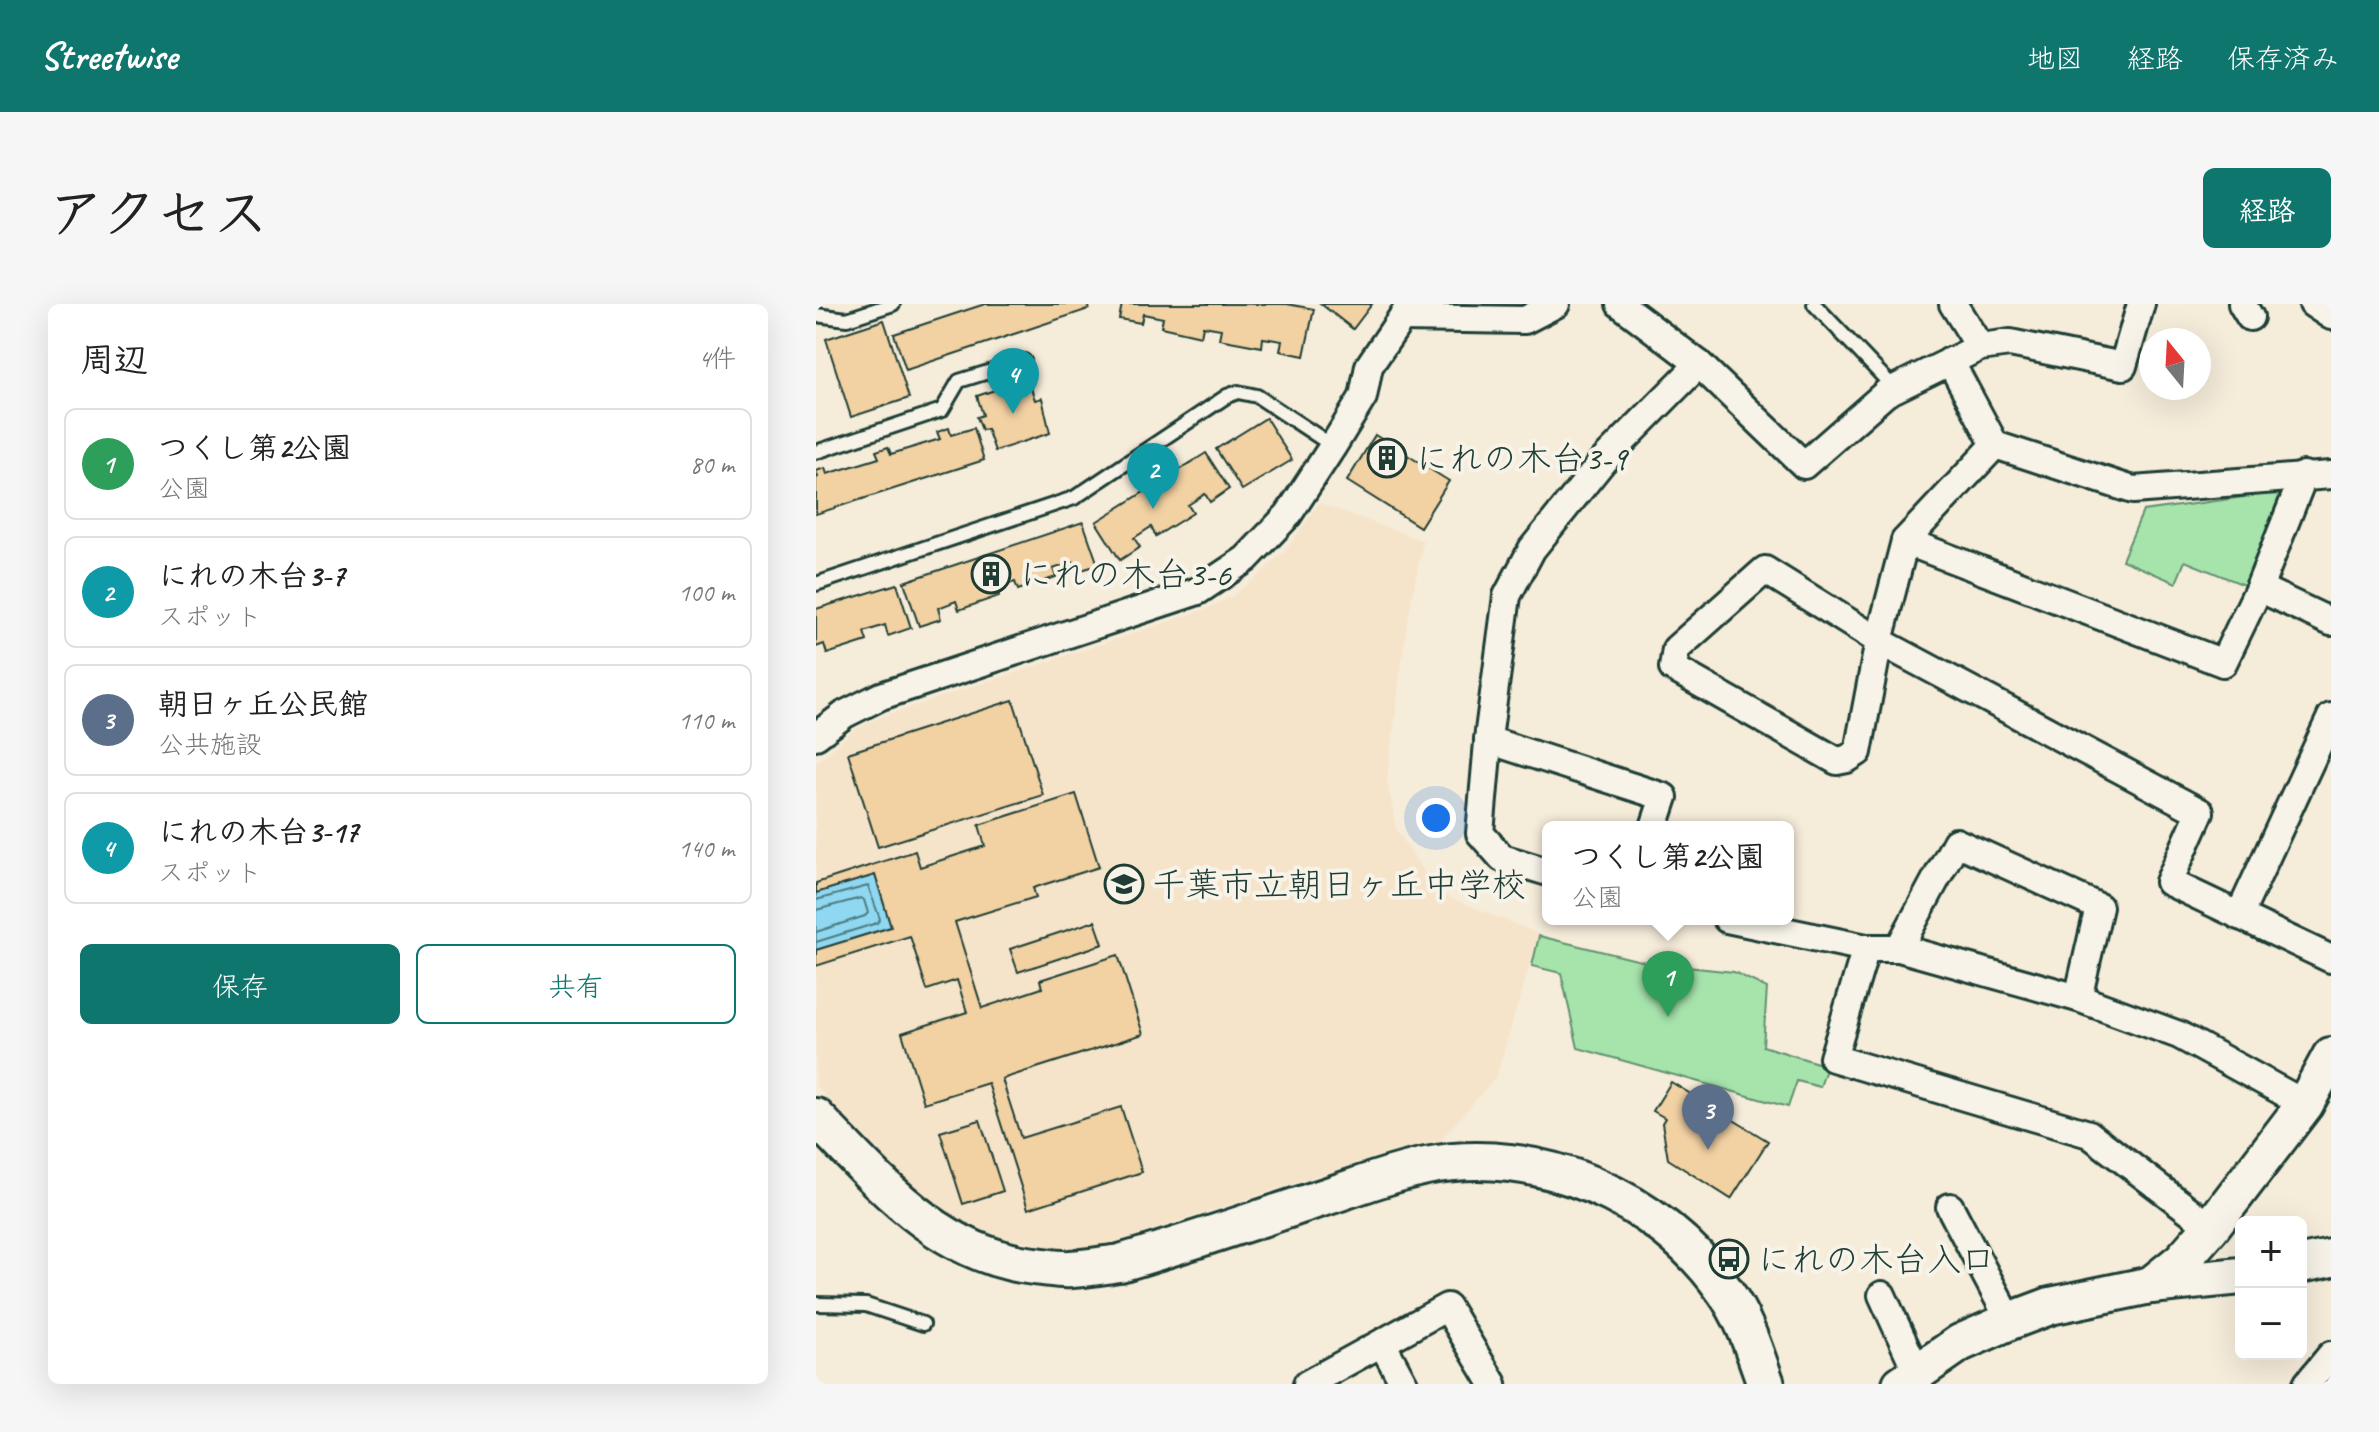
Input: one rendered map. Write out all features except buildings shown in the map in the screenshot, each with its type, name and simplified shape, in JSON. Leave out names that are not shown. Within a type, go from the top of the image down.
[{"type":"street","points":[[816,736],[845,714],[881,696],[1198,591],[1246,559],[1288,515],[1333,446],[1363,397],[1369,366],[1407,311],[1525,320],[1556,304]]},
{"type":"street","points":[[1620,304],[1699,364],[1804,465],[1886,393],[1980,347],[2010,343],[2123,366],[2141,304]]},
{"type":"street","points":[[1953,304],[1980,347]]},
{"type":"street","points":[[2313,304],[2331,316]]},
{"type":"street","points":[[1950,361],[1995,445],[2133,490],[2331,475]]},
{"type":"street","points":[[1542,870],[1502,858],[1480,833],[1488,740],[1507,596],[1532,549],[1603,461],[1699,364]]},
{"type":"street","points":[[1995,445],[1905,541],[1879,641],[1858,752],[1837,761],[1673,668],[1676,649],[1765,570],[1879,641],[2200,812],[2169,882],[2331,959]]},
{"type":"street","points":[[1905,541],[2223,663],[2259,588],[2304,475]]},
{"type":"street","points":[[2259,588],[2331,622]]},
{"type":"street","points":[[2239,916],[2331,717]]},
{"type":"street","points":[[1488,740],[1664,797],[1656,821]]},
{"type":"street","points":[[1899,948],[1956,842],[2099,907],[2078,998]]},
{"type":"street","points":[[1756,925],[1866,948],[1899,948],[2078,998],[2179,1035],[2305,1104]]},
{"type":"street","points":[[1866,948],[1833,1058],[2089,1134],[2211,1227]]},
{"type":"street","points":[[2151,1285],[2182,1260],[2211,1227],[2305,1104],[2331,1056]]},
{"type":"street","points":[[816,1117],[900,1203],[938,1231],[973,1251],[1019,1264],[1068,1269],[1134,1259],[1429,1166],[1507,1163],[1547,1170],[1589,1183],[1625,1200],[1661,1224],[1691,1250],[1724,1289],[1746,1326],[1766,1384]]},
{"type":"street","points":[[1950,1207],[2010,1321]]},
{"type":"street","points":[[2307,1263],[2331,1258]]},
{"type":"street","points":[[1882,1295],[1909,1378],[1960,1343],[2050,1306],[2151,1285],[2235,1277]]},
{"type":"street","points":[[1307,1384],[1447,1307],[1493,1384]]},
{"type":"street","points":[[1382,1343],[1404,1384]]},
{"type":"street","points":[[2307,1384],[2331,1355]]},
{"type":"lane","points":[[816,315],[847,319],[893,304]]},
{"type":"lane","points":[[1814,304],[1895,389]]},
{"type":"lane","points":[[816,452],[942,410],[959,381],[1024,361]]},
{"type":"lane","points":[[816,584],[1074,498],[1227,396],[1238,392],[1257,396],[1333,446]]},
{"type":"lane","points":[[816,1304],[866,1305],[923,1324]]},
{"type":"shaded area","name":"千葉市立朝日ヶ丘中学校","points":[[1319,503],[1423,541],[1406,630],[1387,779],[1396,829],[1438,893],[1539,934],[1496,1077],[1440,1141],[1391,1152],[1122,1240],[1083,1249],[1054,1247],[999,1237],[945,1212],[910,1183],[816,1086],[816,763],[854,730],[878,718],[1206,609],[1231,597],[1286,550]]},
{"type":"green space","points":[[2273,493],[2282,497],[2249,587],[2185,561],[2176,583],[2122,560],[2143,511]]},
{"type":"green space","points":[[1539,936],[1649,963],[1734,972],[1767,988],[1763,1046],[1827,1066],[1820,1087],[1797,1081],[1788,1107],[1578,1048],[1561,973],[1532,966]]},
{"type":"water","points":[[875,875],[891,927],[816,950],[816,893]]},
{"type":"place","name":"にれの木台3-17","points":[[1013,414]]},
{"type":"place","name":"にれの木台3-9","points":[[1387,458]]},
{"type":"place","name":"にれの木台3-7","points":[[1153,509]]},
{"type":"place","name":"にれの木台3-6","points":[[991,574]]},
{"type":"place","name":"千葉市立朝日ヶ丘中学校","points":[[1124,884]]},
{"type":"place","name":"つくし第2公園","points":[[1668,1017]]},
{"type":"place","name":"朝日ヶ丘公民館","points":[[1708,1150]]},
{"type":"place","name":"にれの木台入口","points":[[1729,1259]]}]
